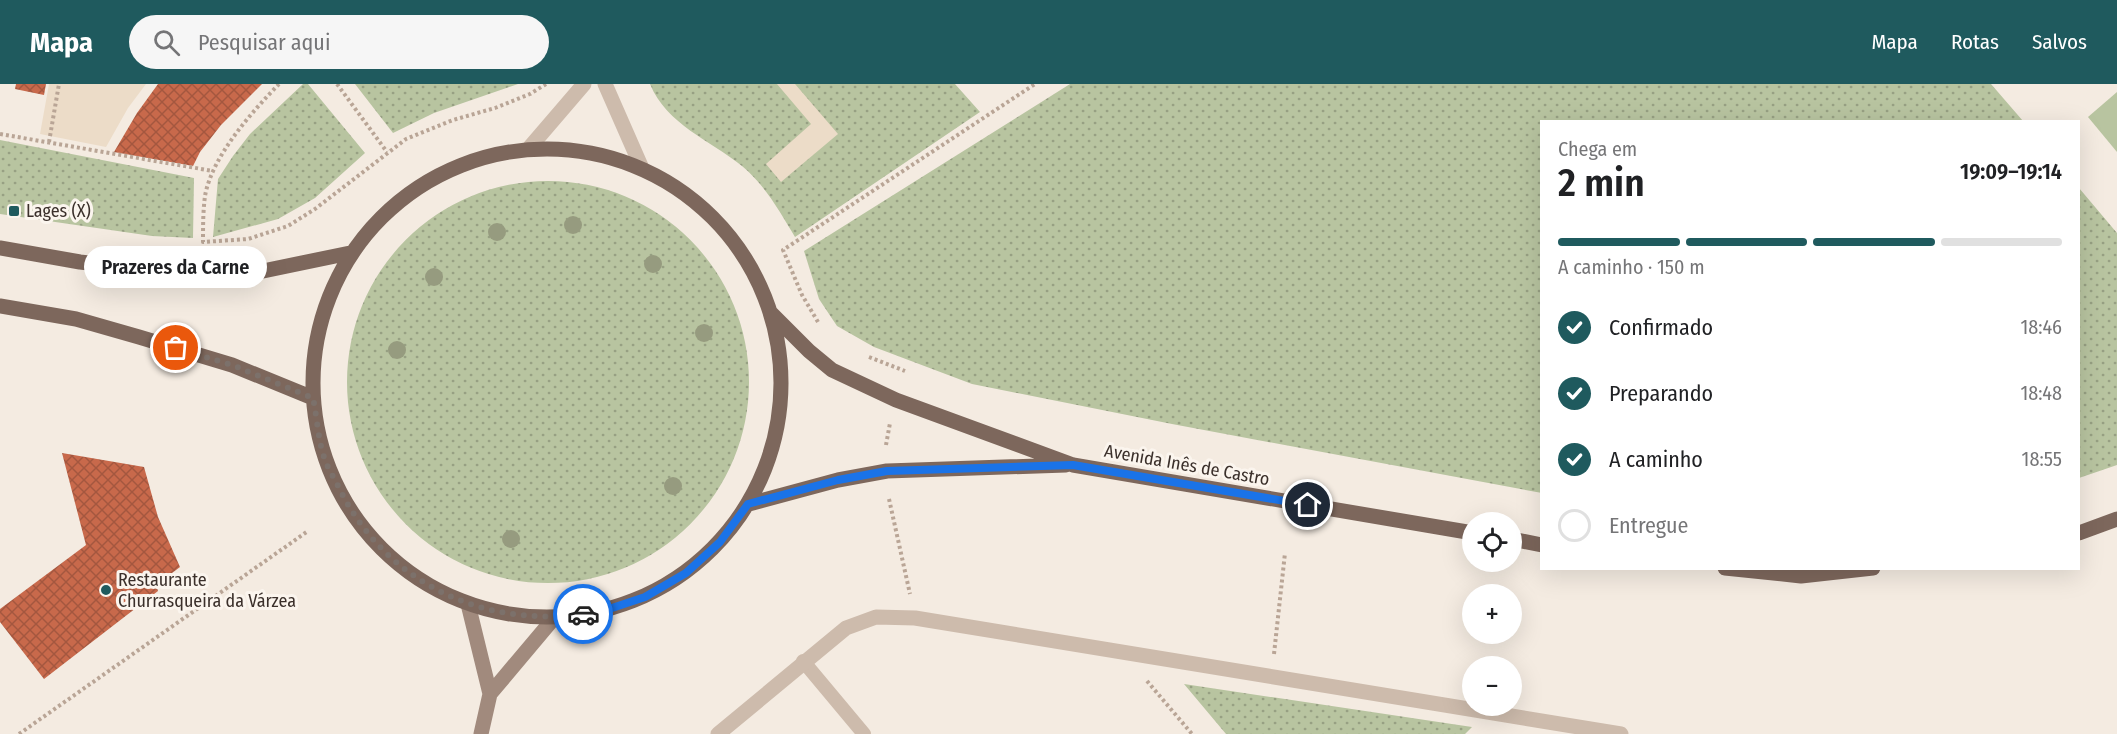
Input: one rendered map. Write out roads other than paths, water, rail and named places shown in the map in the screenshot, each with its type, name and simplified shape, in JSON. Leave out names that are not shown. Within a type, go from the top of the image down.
[{"type":"main road","points":[[530,147],[586,150],[641,166],[705,211],[742,252],[771,313],[781,361],[780,411],[769,459],[748,504],[720,542],[686,573],[645,597],[600,612],[554,618],[510,615],[468,604],[422,582],[382,549],[349,510],[324,457],[313,398],[313,360],[319,323],[332,287],[350,253],[379,218],[450,168],[489,154],[530,147]]},
{"type":"main road","points":[[0,248],[80,262],[201,276],[244,274],[350,253]]},
{"type":"main road","points":[[0,306],[76,319],[139,337],[232,365],[313,398]]},
{"type":"main road","name":"Avenida Inês de Castro","points":[[771,313],[809,351],[832,370],[896,400],[1073,465],[1462,531]]},
{"type":"main road","name":"Avenida Inês de Castro","points":[[748,504],[838,480],[887,471],[1073,465]]},
{"type":"main road","points":[[2080,533],[2117,519]]},
{"type":"main road","points":[[1522,541],[1540,544]]},
{"type":"main road","points":[[1744,570],[1801,576],[1855,570]]},
{"type":"main road","points":[[468,604],[490,694],[481,734]]},
{"type":"main road","points":[[490,694],[554,618]]},
{"type":"street","points":[[530,147],[584,84]]},
{"type":"street","points":[[605,84],[641,166]]},
{"type":"street","points":[[718,734],[803,661],[846,628],[876,617],[915,618],[1621,734]]},
{"type":"lane","points":[[803,661],[864,734]]},
{"type":"place","name":"Lages (X)","points":[[14,211]]},
{"type":"place","name":"Prazeres da Carne","points":[[176,348]]},
{"type":"place","name":"Restaurante Churrasqueira da Várzea","points":[[106,590]]}]
